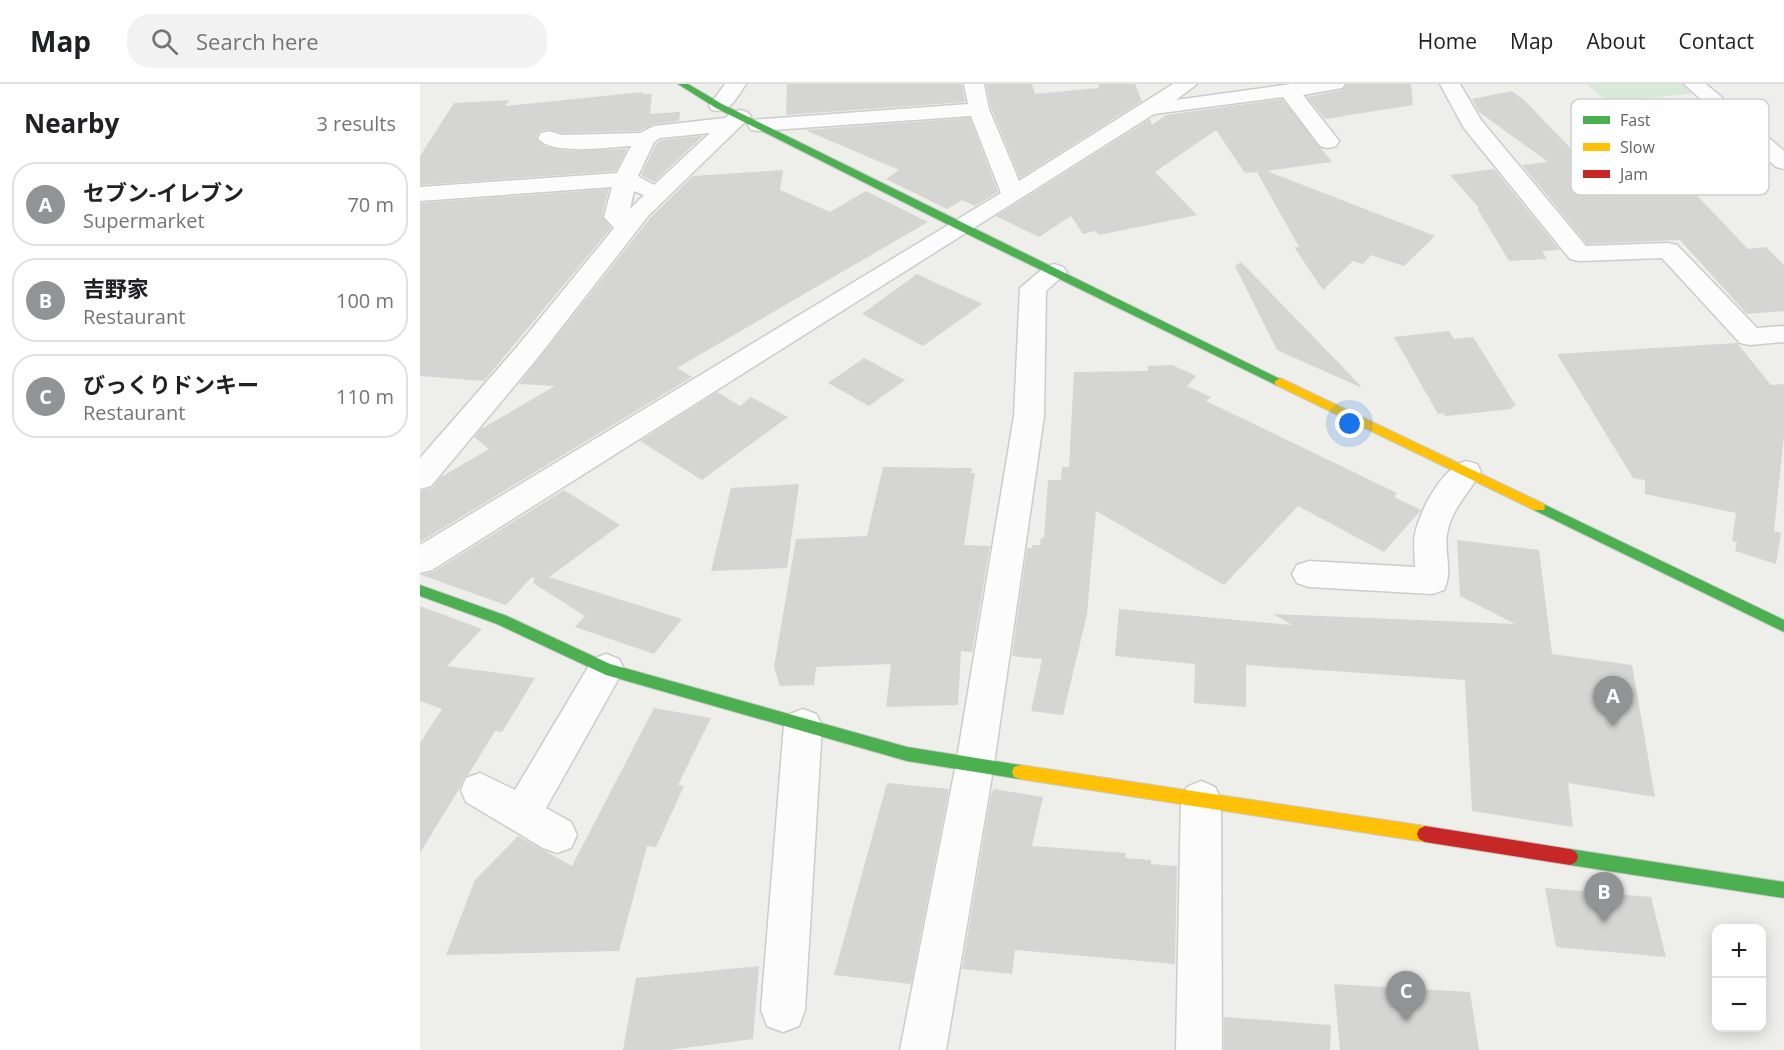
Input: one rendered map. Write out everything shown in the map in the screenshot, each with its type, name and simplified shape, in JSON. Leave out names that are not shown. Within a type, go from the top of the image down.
[{"type":"street","points":[[682,84],[738,118],[1784,626]]},
{"type":"street","points":[[420,478],[526,354],[627,227],[658,194],[738,118],[736,84]]},
{"type":"street","points":[[975,84],[979,109],[1013,195]]},
{"type":"street","points":[[420,561],[1013,195],[1187,84]]},
{"type":"street","points":[[1143,111],[1335,84]]},
{"type":"street","points":[[1450,84],[1472,123],[1579,254],[1668,250],[1750,337],[1784,334]]},
{"type":"street","points":[[1694,84],[1711,99]]},
{"type":"street","points":[[1289,90],[1329,141]]},
{"type":"street","points":[[627,227],[616,217],[625,179],[645,139],[654,132],[738,118],[979,109]]},
{"type":"street","points":[[549,138],[560,142],[645,139]]},
{"type":"street","points":[[1769,149],[1784,162]]},
{"type":"street","points":[[420,194],[625,179],[658,194]]},
{"type":"street","points":[[923,1050],[975,764],[1029,416],[1034,288],[1054,272]]},
{"type":"street","points":[[1310,574],[1432,581],[1431,535],[1440,506],[1466,472]]},
{"type":"street","points":[[420,590],[502,620],[606,669],[907,754],[1784,890]]},
{"type":"street","points":[[522,813],[606,669]]},
{"type":"street","points":[[783,1010],[803,725]]},
{"type":"street","points":[[480,790],[557,835]]},
{"type":"street","points":[[1199,1050],[1201,799]]},
{"type":"green space","points":[[1587,84],[1688,84],[1698,93],[1638,99],[1604,99]]},
{"type":"building","points":[[787,84],[962,84],[965,102],[786,115]]},
{"type":"building","points":[[986,84],[1032,84],[1035,94],[1099,88],[1098,84],[1135,84],[1142,101],[1020,178],[991,108]]},
{"type":"building","points":[[1347,84],[1411,84],[1413,105],[1325,119],[1307,97],[1342,90]]},
{"type":"building","points":[[1512,91],[1524,100],[1571,149],[1571,195],[1696,195],[1748,249],[1766,247],[1784,265],[1784,311],[1747,314],[1680,240],[1587,244],[1522,165],[1548,162],[1479,112],[1472,99]]},
{"type":"building","points":[[643,92],[642,94],[652,94],[650,114],[680,112],[679,121],[654,124],[639,131],[562,133],[548,129],[540,131],[536,137],[544,146],[567,151],[627,149],[616,171],[420,185],[420,156],[454,103],[509,100],[505,106]]},
{"type":"building","points":[[1282,99],[1332,162],[1267,171],[1435,236],[1404,266],[1371,255],[1363,264],[1353,261],[1323,290],[1294,247],[1299,247],[1257,172],[1245,173],[1216,130],[1155,172],[1197,215],[1099,235],[1095,231],[1083,234],[1071,216],[1039,237],[996,216],[1150,119],[1152,125],[1166,115]]},
{"type":"building","points":[[970,118],[998,192],[975,206],[962,200],[947,209],[886,179],[899,170],[805,130]]},
{"type":"building","points":[[703,136],[654,182],[641,175],[656,144],[661,140]]},
{"type":"building","points":[[1494,169],[1560,250],[1542,251],[1547,259],[1509,261],[1477,208],[1479,208],[1450,175]]},
{"type":"building","points":[[783,170],[780,190],[830,212],[866,191],[928,222],[677,368],[692,377],[420,542],[420,491],[432,488],[441,477],[489,449],[474,437],[481,429],[555,386],[519,384],[651,217],[693,176]]},
{"type":"building","points":[[609,189],[602,216],[611,228],[484,381],[420,376],[420,203]]},
{"type":"building","points":[[1241,262],[1360,387],[1277,350],[1235,266]]},
{"type":"building","points":[[917,274],[982,304],[923,346],[862,314]]},
{"type":"building","points":[[1449,331],[1454,339],[1473,337],[1516,406],[1511,407],[1512,409],[1446,416],[1443,413],[1438,414],[1394,337]]},
{"type":"building","points":[[1737,343],[1771,385],[1784,384],[1784,435],[1774,531],[1781,533],[1776,564],[1735,551],[1737,542],[1732,541],[1736,513],[1645,494],[1645,480],[1633,478],[1557,354]]},
{"type":"building","points":[[864,358],[905,380],[869,406],[828,383]]},
{"type":"building","points":[[1172,365],[1196,376],[1187,386],[1211,397],[1206,401],[1397,493],[1394,497],[1421,510],[1384,552],[1298,506],[1224,585],[1096,511],[1087,614],[1063,715],[1031,711],[1042,659],[1012,656],[1027,548],[1040,545],[1041,538],[1044,538],[1048,480],[1061,480],[1062,467],[1069,467],[1074,372],[1148,371],[1148,366]]},
{"type":"building","points":[[717,392],[740,406],[751,397],[788,417],[702,480],[640,441]]},
{"type":"building","points":[[883,467],[972,468],[971,473],[975,473],[964,545],[990,546],[972,652],[961,651],[958,705],[886,707],[891,664],[816,667],[814,685],[780,686],[774,667],[796,539],[867,536]]},
{"type":"building","points":[[799,484],[787,568],[711,571],[731,488]]},
{"type":"building","points":[[564,490],[620,525],[549,577],[682,619],[654,654],[575,627],[585,616],[533,583],[535,578],[531,578],[506,605],[421,575],[433,572]]},
{"type":"building","points":[[1457,540],[1539,550],[1552,654],[1632,665],[1655,797],[1568,783],[1573,827],[1472,811],[1465,680],[1246,665],[1246,707],[1194,703],[1195,664],[1115,656],[1119,609],[1292,625],[1273,614],[1515,624],[1460,596]]},
{"type":"building","points":[[420,606],[482,629],[447,666],[535,678],[502,732],[495,731],[468,775],[464,777],[420,853],[420,743],[442,709],[420,701]]},
{"type":"building","points":[[654,708],[711,718],[678,785],[684,786],[656,847],[647,846],[619,951],[446,955],[475,880],[518,836],[572,866]]},
{"type":"building","points":[[887,783],[949,789],[911,984],[834,975]]},
{"type":"building","points":[[994,789],[1043,797],[1032,846],[1126,853],[1125,858],[1151,860],[1151,864],[1177,866],[1175,964],[1015,950],[1012,974],[962,969],[991,794]]},
{"type":"building","points":[[1545,888],[1651,897],[1666,957],[1556,947]]},
{"type":"building","points":[[759,966],[753,1039],[669,1050],[623,1050],[636,978]]},
{"type":"building","points":[[1334,984],[1470,992],[1479,1050],[1340,1050]]},
{"type":"building","points":[[1224,1017],[1331,1025],[1330,1050],[1224,1050]]},
{"type":"traffic: fast","points":[[682,84],[719,106],[960,227],[1280,382]]},
{"type":"traffic: fast","points":[[1539,507],[1784,626]]},
{"type":"traffic: fast","points":[[420,590],[502,620],[606,669],[907,754],[1020,772]]},
{"type":"traffic: fast","points":[[1570,857],[1784,890]]},
{"type":"traffic: slow","points":[[1280,382],[1539,507]]},
{"type":"traffic: slow","points":[[1020,772],[1425,834]]},
{"type":"traffic: jam","points":[[1425,834],[1570,857]]},
{"type":"place","name":"セブン-イレブン","points":[[1613,726]]},
{"type":"place","name":"吉野家","points":[[1604,922]]},
{"type":"place","name":"びっくりドンキー","points":[[1406,1021]]}]
